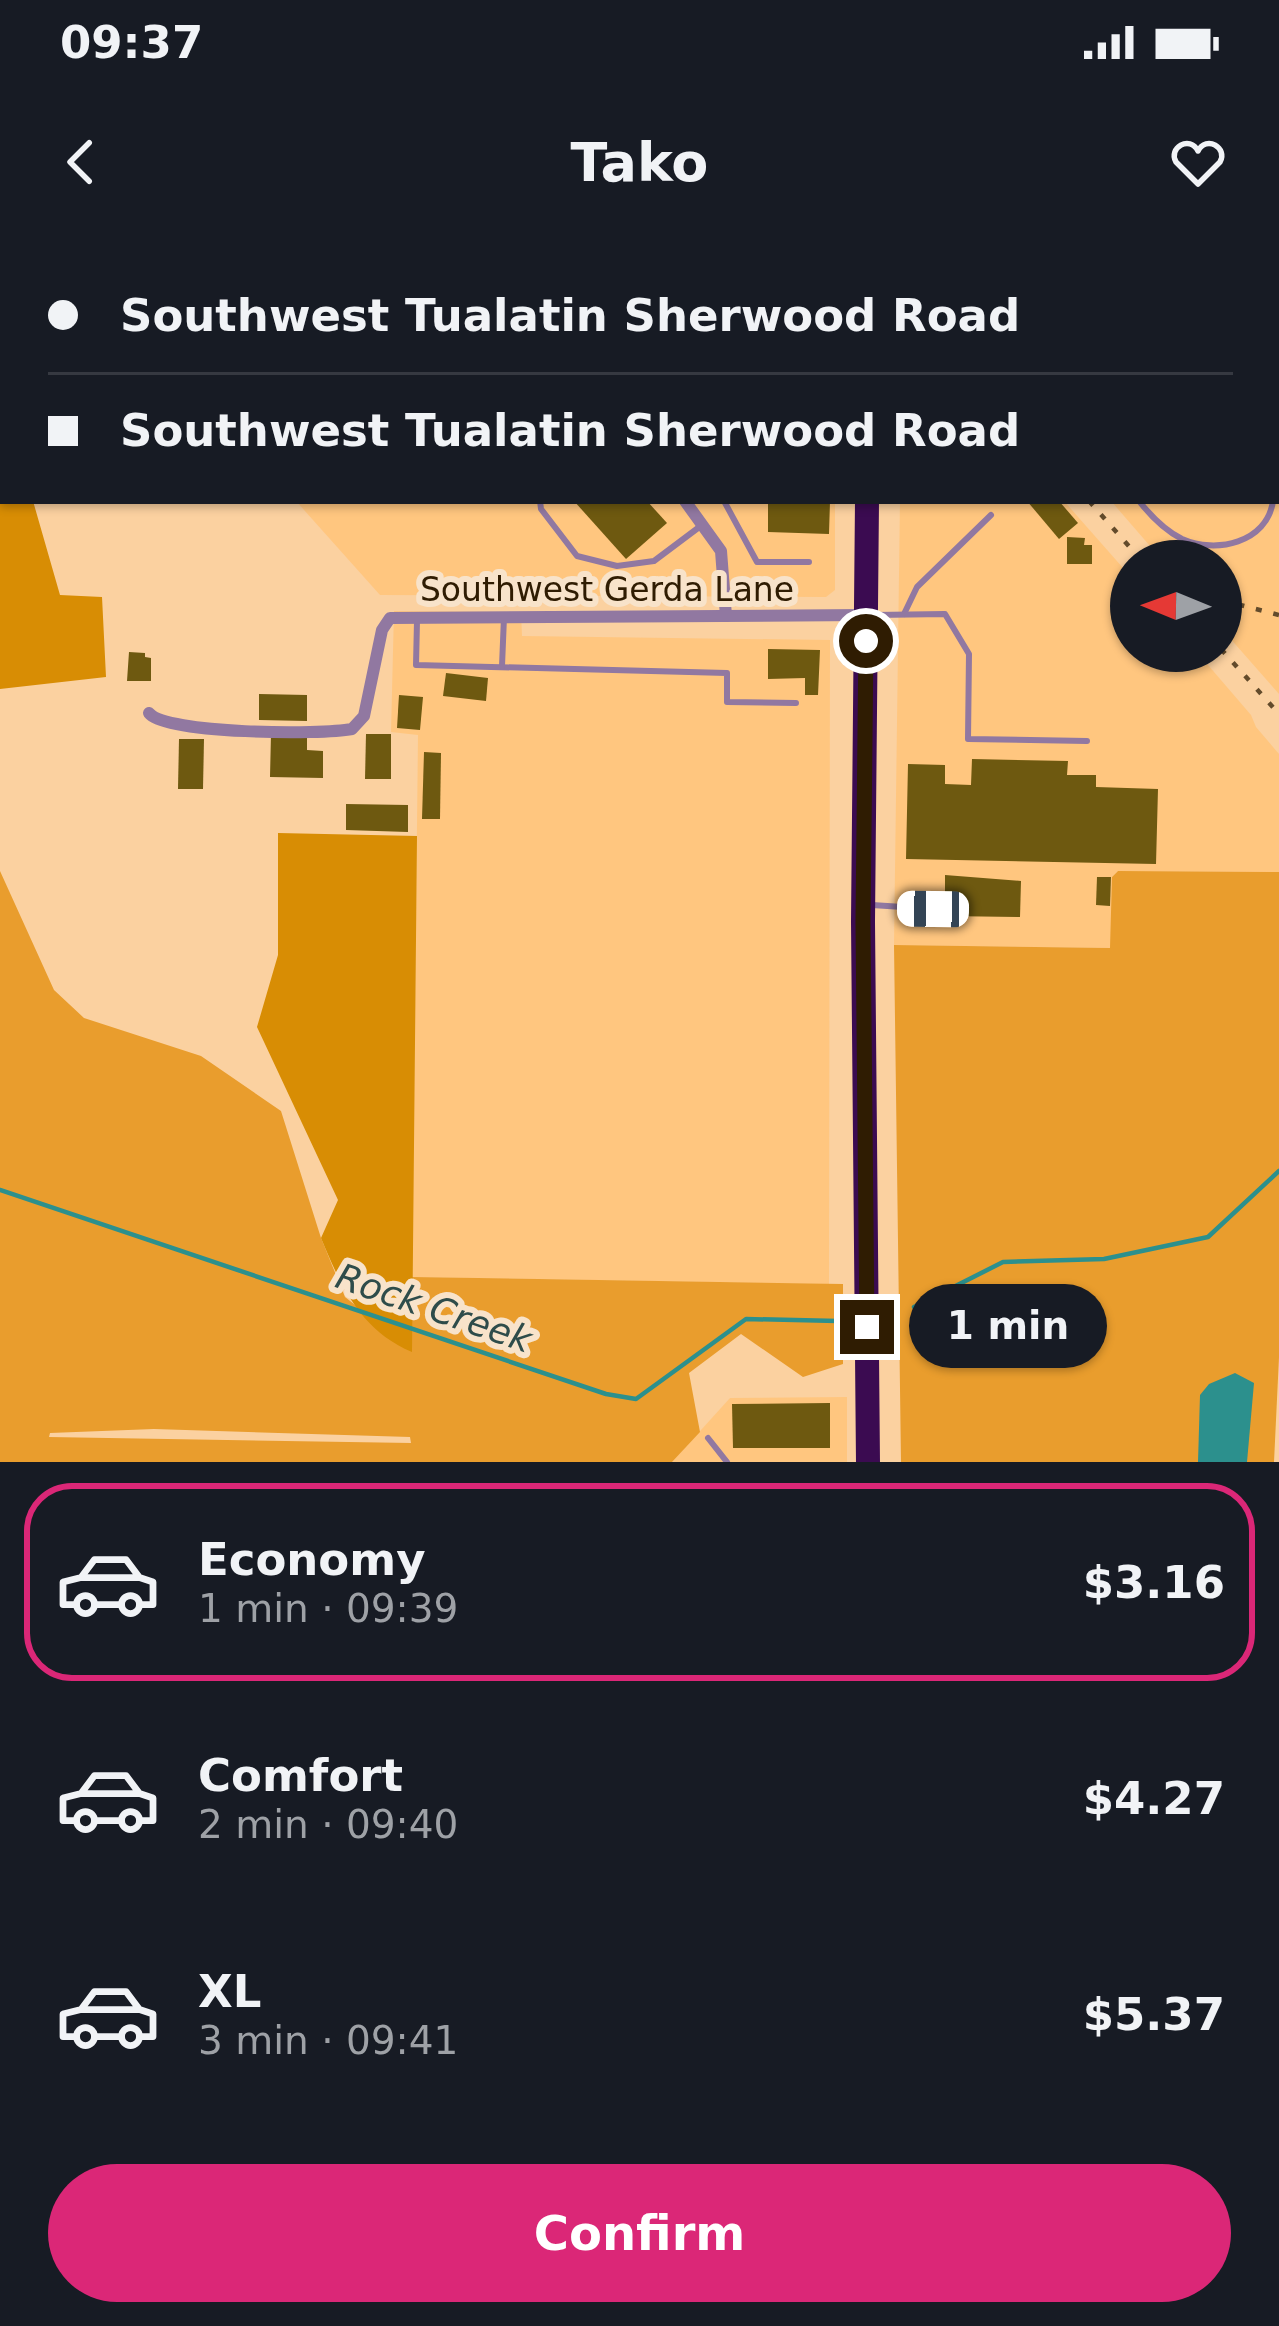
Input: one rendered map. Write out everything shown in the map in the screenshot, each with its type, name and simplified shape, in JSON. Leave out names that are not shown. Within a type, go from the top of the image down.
[{"type":"highway","points":[[867,504],[863,904],[868,1462]]},
{"type":"street","points":[[687,504],[722,551],[726,616]]},
{"type":"street","name":"Southwest Gerda Lane","points":[[149,713],[158,722],[197,729],[352,729],[364,716],[382,630],[390,617],[866,615]]},
{"type":"lane","points":[[540,504],[577,556],[617,566],[654,561],[702,525]]},
{"type":"lane","points":[[726,504],[757,562],[809,562]]},
{"type":"lane","points":[[1142,504],[1179,538],[1206,546],[1237,543],[1260,529],[1272,504]]},
{"type":"lane","points":[[904,614],[917,587],[991,515]]},
{"type":"lane","points":[[866,615],[945,614],[969,654],[968,739],[1088,741]]},
{"type":"lane","points":[[417,617],[416,665],[727,673],[728,702],[796,703]]},
{"type":"lane","points":[[502,666],[504,617]]},
{"type":"lane","points":[[863,904],[933,909]]},
{"type":"lane","points":[[708,1438],[727,1462]]},
{"type":"shaded area","points":[[0,504],[34,504],[60,595],[102,597],[106,677],[0,689]]},
{"type":"shaded area","points":[[299,504],[835,504],[835,590],[826,597],[380,595]]},
{"type":"shaded area","points":[[900,504],[1067,504],[1110,553],[1110,672],[1214,672],[1279,754],[1279,872],[1118,871],[1112,877],[1111,948],[894,945]]},
{"type":"shaded area","points":[[1114,504],[1279,504],[1279,694],[1242,652],[1242,540],[1145,540]]},
{"type":"shaded area","points":[[394,611],[521,612],[522,636],[830,640],[829,1284],[412,1277],[418,735],[391,732]]},
{"type":"shaded area","points":[[278,833],[417,836],[412,1352],[366,1319],[336,1273],[321,1238],[338,1200],[257,1027],[278,955]]},
{"type":"shaded area","points":[[0,871],[54,990],[84,1018],[201,1056],[281,1111],[345,1297],[412,1350],[412,1277],[843,1284],[843,1364],[803,1377],[741,1334],[689,1373],[700,1432],[672,1462],[0,1462]],"holes":[[[154,1429],[410,1437],[411,1443],[49,1437],[50,1433]]]},
{"type":"shaded area","points":[[1118,871],[1279,872],[1279,1357],[1274,1462],[901,1462],[894,945],[1110,948],[1112,877]]},
{"type":"shaded area","points":[[847,1397],[847,1462],[672,1462],[730,1398]]},
{"type":"water","points":[[1235,1373],[1254,1383],[1247,1462],[1198,1462],[1200,1395],[1209,1384]]},
{"type":"building","points":[[577,504],[650,504],[667,523],[626,559]]},
{"type":"building","points":[[768,504],[830,504],[829,534],[768,532]]},
{"type":"building","points":[[1030,504],[1062,504],[1078,523],[1059,539]]},
{"type":"building","points":[[1067,537],[1085,538],[1084,545],[1092,545],[1092,564],[1067,564]]},
{"type":"building","points":[[768,649],[820,650],[818,695],[805,695],[805,678],[768,679]]},
{"type":"building","points":[[129,652],[151,658],[151,681],[127,681]]},
{"type":"building","points":[[446,673],[488,678],[486,701],[443,696]]},
{"type":"building","points":[[259,694],[307,695],[307,721],[259,720]]},
{"type":"building","points":[[399,695],[423,697],[420,730],[397,728]]},
{"type":"building","points":[[271,734],[307,734],[307,750],[323,751],[323,778],[270,777]]},
{"type":"building","points":[[366,734],[391,734],[391,779],[365,779]]},
{"type":"building","points":[[179,739],[204,739],[203,789],[178,789]]},
{"type":"building","points":[[424,752],[441,753],[440,819],[422,819]]},
{"type":"building","points":[[972,759],[1068,761],[1067,775],[1096,775],[1096,787],[1158,789],[1156,864],[906,859],[908,764],[945,765],[945,784],[971,785]]},
{"type":"building","points":[[346,804],[408,805],[408,832],[346,830]]},
{"type":"building","points":[[945,875],[1021,881],[1020,917],[945,916]]},
{"type":"building","points":[[1097,877],[1111,877],[1110,906],[1096,905]]},
{"type":"building","points":[[830,1403],[830,1448],[733,1448],[732,1404]]},
{"type":"waterway","name":"Rock Creek","points":[[914,1307],[1003,1262],[1104,1259],[1208,1237],[1279,1171]]},
{"type":"waterway","name":"Rock Creek","points":[[0,1190],[606,1394],[636,1399],[746,1319],[838,1321]]},
{"type":"railway","points":[[1092,504],[1123,540]]},
{"type":"railway","points":[[1242,605],[1279,615]]},
{"type":"railway","points":[[1242,672],[1279,714]]},
{"type":"route","points":[[866,641],[867,1327]]}]
